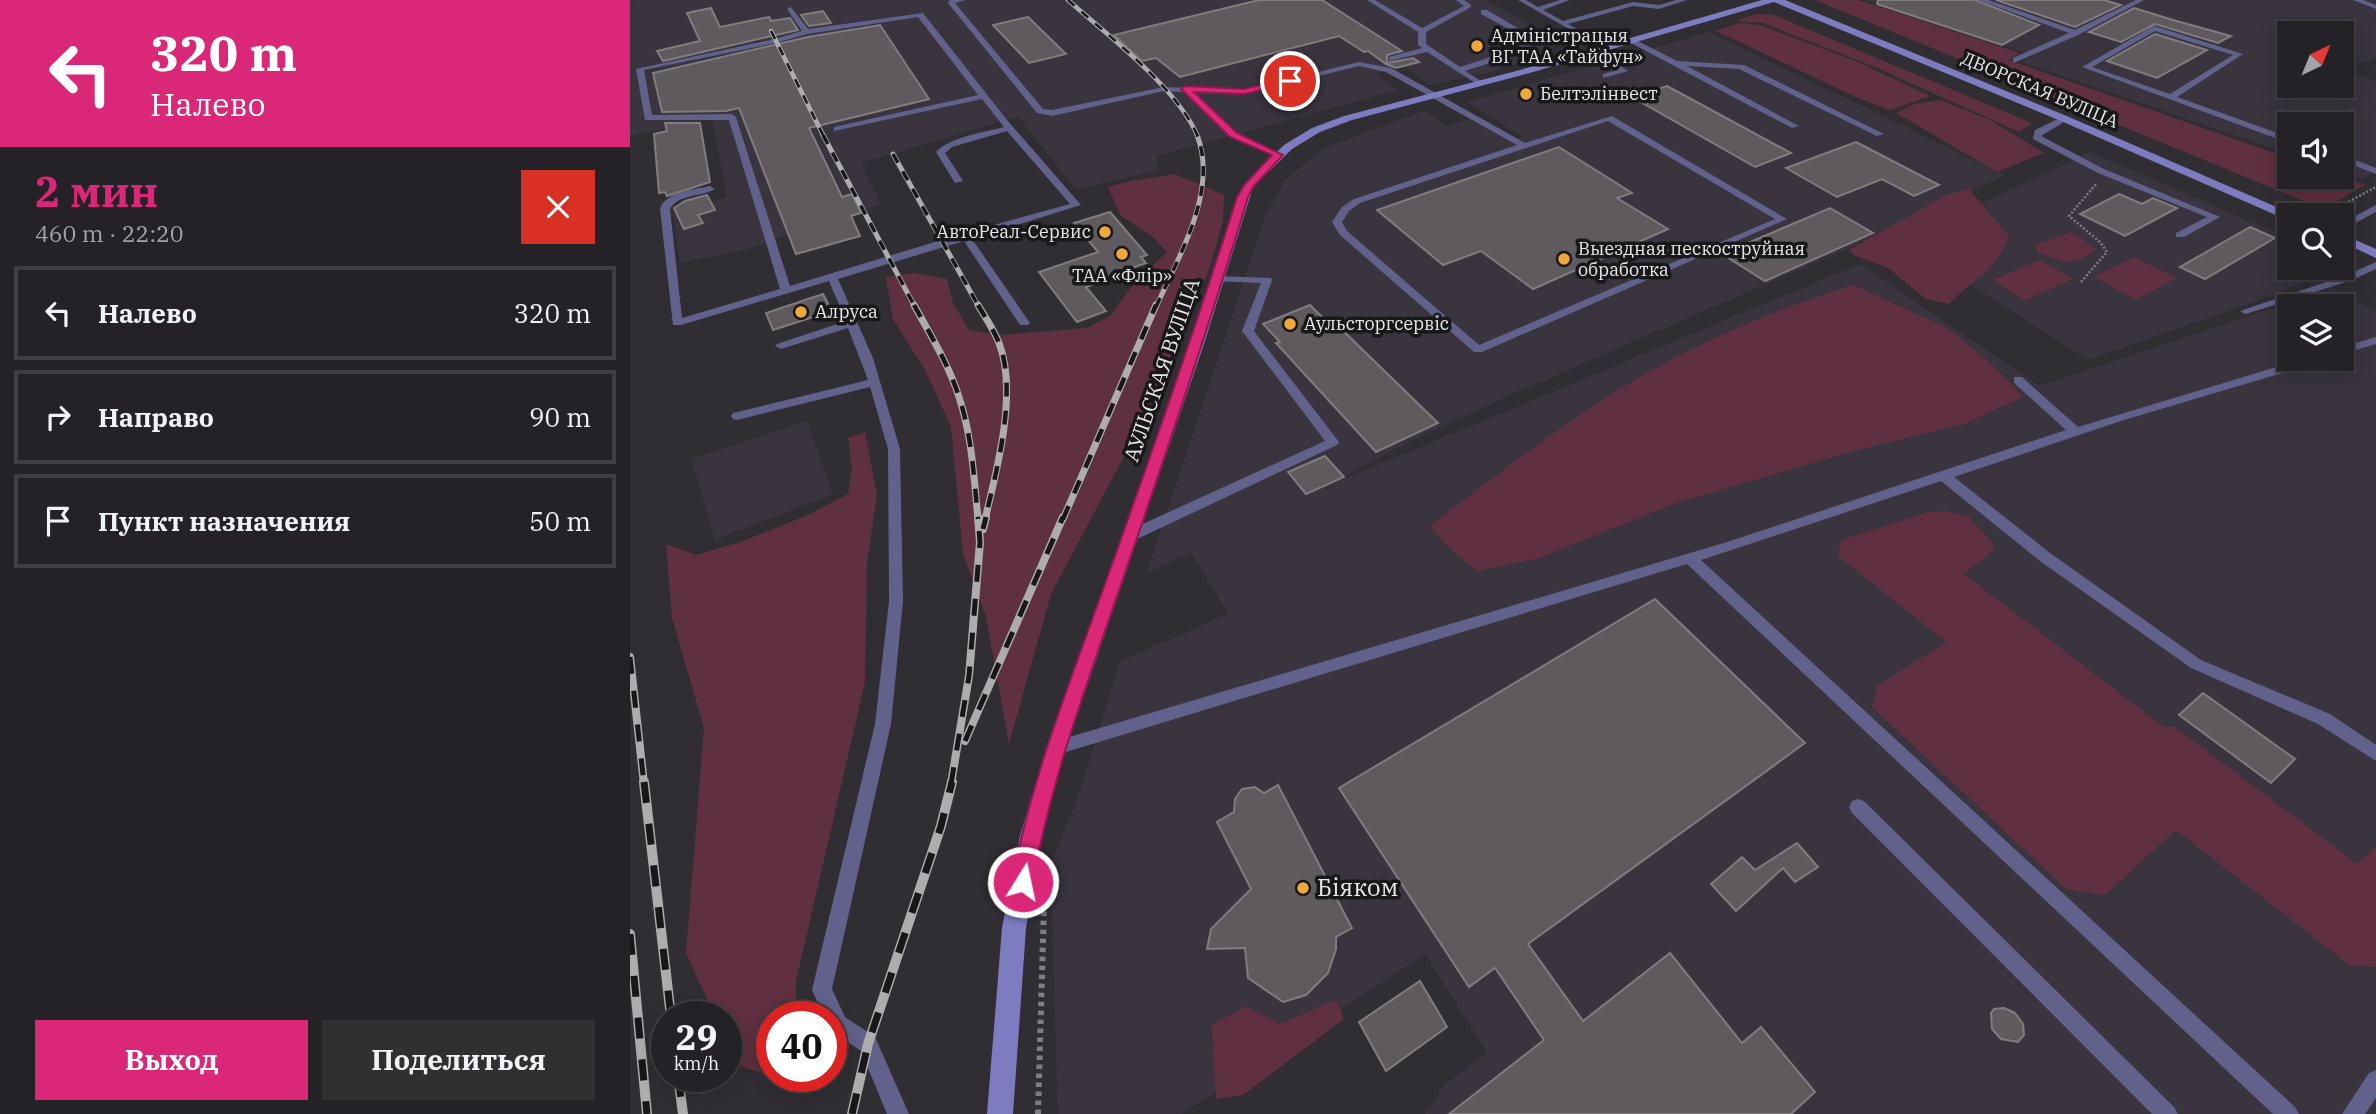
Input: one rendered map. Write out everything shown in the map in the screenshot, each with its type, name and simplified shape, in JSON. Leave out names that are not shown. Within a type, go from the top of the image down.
[{"type":"street","name":"АУЛЬСКАЯ ВУЛІЦА","points":[[1000,1114],[1014,928],[1031,836],[1056,748],[1197,344],[1248,186],[1278,155],[1317,130],[1348,118],[1480,84],[1771,0]]},
{"type":"street","name":"ДВОРСКАЯ ВУЛІЦА","points":[[1777,0],[2277,210]]},
{"type":"street","points":[[2354,244],[2376,254]]},
{"type":"lane","points":[[962,0],[950,2],[1040,111],[1052,113],[1138,93],[1185,89],[1244,92],[1359,64],[1388,70],[1436,94],[1524,146],[1609,118],[1782,219],[1478,350],[1343,233],[1337,222],[1345,209],[1357,201],[1524,146]]},
{"type":"lane","points":[[1370,0],[1422,30]]},
{"type":"lane","points":[[1422,30],[1469,6],[1459,0]]},
{"type":"lane","points":[[1521,0],[1606,48]]},
{"type":"lane","points":[[1538,9],[1567,0]]},
{"type":"lane","points":[[1563,23],[1633,2],[1659,7],[1684,0]]},
{"type":"lane","points":[[1981,0],[2040,23],[2075,33]]},
{"type":"lane","points":[[2016,60],[2141,0]]},
{"type":"lane","points":[[2356,0],[2376,7]]},
{"type":"lane","points":[[791,9],[806,32]]},
{"type":"lane","points":[[1459,69],[1521,50],[1532,39],[1484,12]]},
{"type":"lane","points":[[710,190],[675,198],[667,203],[665,209],[677,323],[786,291],[965,236],[1076,205],[1009,128],[920,15],[806,32],[776,41],[640,69],[648,118],[732,117],[786,291]]},
{"type":"lane","points":[[2171,97],[2239,54],[2154,29],[2086,67],[2277,136]]},
{"type":"lane","points":[[1422,30],[1423,45],[1480,84]]},
{"type":"lane","points":[[1632,40],[1795,126]]},
{"type":"lane","points":[[1392,59],[1428,48]]},
{"type":"lane","points":[[1594,51],[1624,71],[1606,76]]},
{"type":"lane","points":[[1676,63],[1741,67],[1880,134]]},
{"type":"lane","points":[[1185,89],[1234,135],[1278,155]]},
{"type":"lane","points":[[837,129],[984,96]]},
{"type":"lane","points":[[2065,119],[2038,132],[2036,137],[2109,174],[2159,192],[2215,217],[2180,235]]},
{"type":"lane","points":[[958,181],[940,152],[949,145],[1009,128]]},
{"type":"lane","points":[[2354,163],[2376,171]]},
{"type":"lane","points":[[2354,220],[2376,208]]},
{"type":"lane","points":[[965,236],[1024,323]]},
{"type":"lane","points":[[2245,312],[2348,278],[2376,265]]},
{"type":"lane","points":[[832,277],[874,383],[894,449],[896,601],[883,724],[822,990],[838,1024],[868,1044],[898,1114]]},
{"type":"lane","points":[[1130,536],[1333,442],[1248,331],[1267,280],[1217,279]]},
{"type":"lane","points":[[781,346],[852,323]]},
{"type":"lane","points":[[2354,347],[2376,340]]},
{"type":"lane","points":[[1056,748],[1690,558],[2076,432],[2277,371]]},
{"type":"lane","points":[[2018,380],[2076,432]]},
{"type":"lane","points":[[737,416],[874,383]]},
{"type":"lane","points":[[1944,476],[2045,556],[2196,664],[2324,719],[2376,754]]},
{"type":"lane","points":[[1690,558],[2288,1114]]},
{"type":"lane","points":[[1858,807],[2167,1114]]},
{"type":"lane","points":[[2353,1114],[2376,1080]]},
{"type":"path","points":[[2081,282],[2107,252],[2104,244],[2069,216],[2085,195],[2109,174]]},
{"type":"path","points":[[2347,203],[2376,187]]},
{"type":"path","points":[[1038,1114],[1044,902]]},
{"type":"shaded area","points":[[1486,0],[1560,42],[1540,56],[1487,73],[1430,85],[1404,67],[1376,73],[1398,90],[1157,156],[1159,170],[1084,188],[1075,188],[1018,117],[861,163],[881,204],[863,210],[862,214],[787,235],[749,249],[680,263],[673,213],[727,197],[712,119],[630,136],[630,2]]},
{"type":"shaded area","points":[[1815,0],[1858,0],[2020,53],[2008,60],[2277,154],[2277,189],[2354,189],[2354,181],[2365,185],[2334,203],[2308,203]]},
{"type":"shaded area","points":[[1865,0],[2376,0],[2376,58],[2354,65],[2354,21],[2277,21],[2277,98],[2354,98],[2354,73],[2376,82],[2376,172],[2361,179],[2354,176],[2354,112],[2277,112],[2277,150],[2022,62],[2035,55]]},
{"type":"shaded area","points":[[1756,14],[1774,15],[2032,123],[2019,132],[1875,67],[1763,23],[1736,21]]},
{"type":"shaded area","points":[[1740,23],[1759,25],[1856,61],[1930,96],[1890,110],[1856,97],[1716,31]]},
{"type":"shaded area","name":"Біяком","points":[[1709,32],[2004,175],[1842,251],[1499,400],[1403,445],[1329,485],[1860,264],[2040,386],[2277,307],[2277,371],[2354,371],[2354,299],[2376,312],[2376,1114],[1425,1114],[1443,1086],[1487,1053],[1425,954],[1182,1114],[1058,1114],[1050,866],[1079,794],[1120,661],[1228,614],[1191,552],[1146,574],[1265,216],[1287,178],[1324,148],[1420,112],[1427,112],[1447,126],[1471,118],[1512,142],[1523,137],[1467,102]]},
{"type":"shaded area","points":[[1940,100],[1990,120],[2044,153],[1997,172],[1896,113],[1915,104]]},
{"type":"shaded area","points":[[2090,152],[2277,233],[2277,280],[2312,280],[2088,360],[1902,241]]},
{"type":"shaded area","points":[[1175,174],[1224,195],[1223,221],[1209,270],[1146,415],[1051,594],[1009,744],[986,616],[963,554],[951,427],[926,372],[893,319],[886,277],[914,273],[947,279],[953,303],[969,330],[1002,335],[1087,328],[1111,315],[1134,283],[1167,252],[1154,238],[1120,215],[1108,187]]},
{"type":"shaded area","points":[[1969,189],[2009,237],[1991,267],[1949,304],[1926,299],[1888,268],[1856,256],[1849,250],[1946,195]]},
{"type":"shaded area","points":[[2072,232],[2097,249],[2082,259],[2069,262],[2039,253],[2035,245]]},
{"type":"shaded area","points":[[2134,257],[2177,278],[2136,300],[2094,277]]},
{"type":"shaded area","points":[[2040,260],[2073,279],[2025,300],[1992,280]]},
{"type":"shaded area","points":[[1854,285],[1949,329],[1996,368],[2023,397],[1964,424],[1857,450],[1676,503],[1539,558],[1477,571],[1448,547],[1430,526],[1555,432],[1658,367],[1722,335],[1788,307]]},
{"type":"shaded area","name":"Біяком","points":[[2334,288],[2344,294],[2316,294]]},
{"type":"shaded area","points":[[807,421],[833,494],[715,540],[691,459]]},
{"type":"shaded area","points":[[865,432],[877,495],[867,563],[865,682],[796,981],[796,1001],[756,1001],[756,1071],[742,1067],[742,1001],[708,1001],[686,953],[704,728],[672,618],[666,544],[696,555],[743,541],[808,515],[848,494],[852,469],[848,438]]},
{"type":"shaded area","points":[[1946,511],[1969,517],[1995,546],[1964,574],[2164,727],[2175,727],[2357,864],[2376,847],[2376,967],[2349,965],[2176,830],[2105,895],[2066,889],[1872,707],[1877,686],[1946,642],[1838,556],[1841,540],[1928,512]]},
{"type":"shaded area","points":[[1336,1000],[1344,1019],[1243,1095],[1216,1099],[1212,1025],[1246,1006],[1279,1024]]},
{"type":"building","points":[[1259,0],[1322,0],[1402,51],[1387,55],[1387,63],[1413,58],[1419,62],[1396,68],[1386,64],[1368,51],[1364,52],[1339,36],[1180,77],[1156,58],[1142,61],[1114,35]]},
{"type":"building","points":[[1878,0],[1975,0],[2039,25],[2002,45],[1877,4]]},
{"type":"building","points":[[1996,0],[2104,0],[2121,5],[2075,27]]},
{"type":"building","points":[[711,8],[720,27],[769,17],[771,21],[790,18],[798,30],[663,61],[657,51],[700,41],[687,13]]},
{"type":"building","points":[[2134,8],[2231,36],[2218,43],[2155,24],[2121,42],[2089,32]]},
{"type":"building","points":[[823,11],[831,23],[809,26],[801,15]]},
{"type":"building","points":[[1028,17],[1066,54],[1029,63],[993,25]]},
{"type":"building","points":[[880,25],[929,99],[809,128],[842,197],[852,194],[861,213],[851,216],[860,236],[796,254],[739,108],[726,111],[662,112],[653,73],[808,37]]},
{"type":"building","points":[[2155,34],[2207,50],[2157,78],[2107,61]]},
{"type":"building","points":[[1667,86],[1791,153],[1755,167],[1632,97]]},
{"type":"building","points":[[665,123],[700,123],[710,182],[667,196],[665,192],[659,193],[654,134],[667,131]]},
{"type":"building","points":[[1856,142],[1939,185],[1914,196],[1882,179],[1837,197],[1786,168]]},
{"type":"building","points":[[1559,147],[1632,193],[1617,198],[1668,229],[1533,289],[1481,251],[1443,265],[1377,210]]},
{"type":"building","points":[[2119,194],[2142,204],[2153,198],[2177,208],[2125,236],[2080,214]]},
{"type":"building","points":[[707,195],[715,210],[698,215],[703,223],[684,229],[674,208],[685,201]]},
{"type":"building","points":[[1830,208],[1873,233],[1765,281],[1722,254]]},
{"type":"building","points":[[1110,212],[1147,255],[1141,257],[1146,263],[1129,269],[1131,272],[1086,287],[1106,311],[1077,322],[1039,272],[1098,252],[1074,223]]},
{"type":"building","points":[[2250,227],[2275,238],[2205,279],[2180,267]]},
{"type":"building","points":[[823,294],[832,311],[773,330],[766,313]]},
{"type":"building","points":[[1310,305],[1328,323],[1333,321],[1438,423],[1376,452],[1276,343],[1280,342],[1263,324]]},
{"type":"building","points":[[1325,456],[1344,477],[1306,494],[1288,472]]},
{"type":"building","points":[[1655,599],[1805,743],[1528,944],[1583,1021],[1670,953],[1742,1043],[1761,1027],[1815,1092],[1791,1114],[1449,1114],[1544,1040],[1495,968],[1469,987],[1339,788]]},
{"type":"building","points":[[2203,693],[2295,759],[2271,783],[2179,715]]},
{"type":"building","points":[[1278,785],[1352,928],[1336,937],[1336,949],[1328,973],[1306,995],[1283,1002],[1248,978],[1245,948],[1207,949],[1211,929],[1251,889],[1217,822],[1234,812],[1235,799],[1242,789],[1255,787],[1264,793]]},
{"type":"building","points":[[1797,843],[1818,867],[1795,882],[1783,868],[1736,911],[1711,884],[1742,857],[1755,870]]},
{"type":"building","points":[[1420,981],[1447,1027],[1386,1071],[1359,1022]]},
{"type":"building","points":[[2004,1008],[2015,1013],[2023,1024],[2024,1035],[2018,1042],[2001,1039],[1992,1029],[1991,1013],[1994,1009]]},
{"type":"railway","points":[[1068,0],[1158,81],[1188,118],[1197,135]]},
{"type":"railway","points":[[771,31],[823,135]]},
{"type":"railway","points":[[823,135],[915,307]]},
{"type":"railway","points":[[1156,307],[1193,223],[1199,201],[1203,178],[1197,135]]},
{"type":"railway","points":[[893,154],[979,307]]},
{"type":"railway","points":[[914,305],[945,361],[959,397],[970,442],[978,519]]},
{"type":"railway","points":[[978,305],[999,343],[1007,384],[1004,431],[985,519]]},
{"type":"railway","points":[[1063,519],[1156,305]]},
{"type":"railway","points":[[951,784],[969,676],[980,542],[978,517]]},
{"type":"railway","points":[[983,529],[986,517]]},
{"type":"railway","points":[[965,741],[1063,517]]},
{"type":"railway","points":[[630,657],[644,784]]},
{"type":"railway","points":[[644,782],[669,1001]]},
{"type":"railway","points":[[852,1114],[868,1044],[941,826],[952,782]]},
{"type":"railway","points":[[630,934],[647,1114]]},
{"type":"railway","points":[[680,1092],[683,1114]]},
{"type":"place","name":"Адміністрацыя ВГ ТАА «Тайфун»","points":[[1477,46]]},
{"type":"place","name":"Белтэлінвест","points":[[1526,94]]},
{"type":"place","name":"АвтоРеал-Сервис","points":[[1105,232]]},
{"type":"place","name":"ТАА «Флір»","points":[[1122,254]]},
{"type":"place","name":"Выездная пескоструйная обработка","points":[[1564,259]]},
{"type":"place","name":"Алруса","points":[[801,312]]},
{"type":"place","name":"Аульсторгсервіс","points":[[1290,324]]},
{"type":"place","name":"Біяком","points":[[1303,888]]},
{"type":"route","points":[[1023,882],[1031,836],[1056,748],[1197,344],[1243,197],[1248,186],[1278,155],[1234,135],[1185,89],[1244,92],[1290,81]]}]
